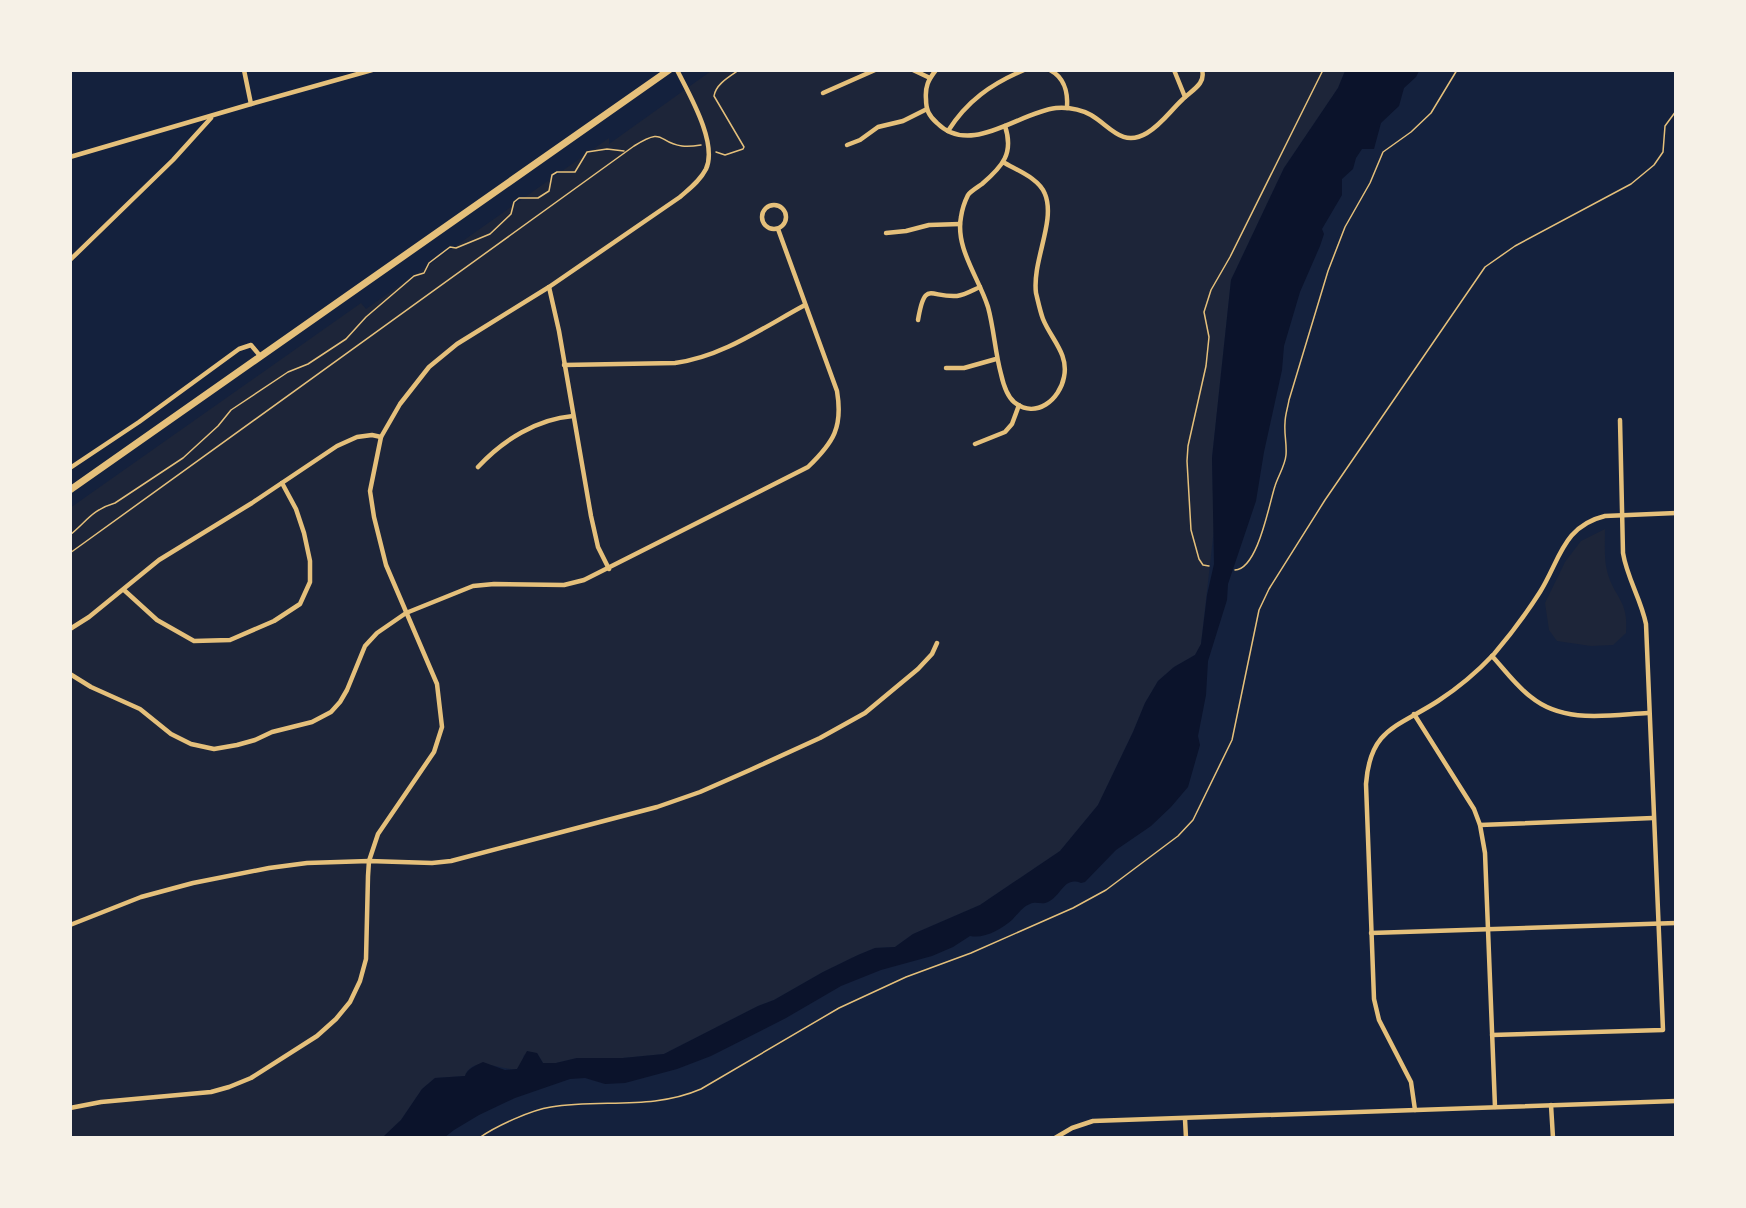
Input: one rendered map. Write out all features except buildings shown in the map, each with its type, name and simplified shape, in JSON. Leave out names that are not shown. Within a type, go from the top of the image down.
[{"type":"main road","points":[[70,490],[669,70]]},
{"type":"street","points":[[244,70],[251,104]]},
{"type":"street","points":[[70,158],[372,70]]},
{"type":"street","points":[[70,1108],[101,1102],[211,1092],[229,1087],[251,1078],[317,1036],[350,1002],[360,981],[366,959],[369,861],[378,834],[434,752],[442,727],[438,684],[386,566],[374,517],[370,490],[381,437],[400,404],[429,367],[457,344],[549,287],[680,197],[696,182],[707,168],[709,149],[697,108],[677,70]]},
{"type":"street","points":[[824,93],[875,70]]},
{"type":"street","points":[[913,70],[930,78]]},
{"type":"street","points":[[936,70],[927,84],[927,109],[936,122],[955,134],[987,133],[1041,111],[1067,108],[1081,110],[1094,117],[1108,130],[1124,138],[1146,134],[1159,124],[1200,84],[1202,70]]},
{"type":"street","points":[[948,131],[970,101],[1005,78],[1024,70]]},
{"type":"street","points":[[1050,70],[1060,77],[1066,88],[1067,108]]},
{"type":"street","points":[[1174,70],[1185,97]]},
{"type":"street","points":[[848,145],[860,140],[878,127],[903,121],[927,109]]},
{"type":"street","points":[[70,260],[173,160],[213,116]]},
{"type":"street","points":[[1003,162],[1037,182],[1045,192],[1047,201],[1048,222],[1037,260],[1036,291],[1043,318],[1062,353],[1065,367],[1062,388],[1051,402],[1040,408],[1031,409],[1019,405],[1008,394],[996,359],[988,308],[960,240],[961,214],[968,195],[992,175],[1003,162],[1010,140],[1005,126]]},
{"type":"street","points":[[773,205],[784,209],[786,215],[783,226],[778,229],[772,230],[766,227],[761,217],[763,211],[773,205]]},
{"type":"street","points":[[886,233],[929,225],[960,224]]},
{"type":"street","points":[[70,674],[91,687],[140,709],[171,735],[191,744],[214,749],[237,746],[272,732],[312,722],[331,712],[347,690],[365,646],[377,633],[406,614],[473,586],[564,585],[584,580],[794,475],[820,456],[833,439],[839,422],[840,407],[837,391],[778,229]]},
{"type":"street","points":[[549,287],[598,547],[609,569]]},
{"type":"street","points":[[918,320],[923,299],[928,294],[934,292],[961,296],[980,287]]},
{"type":"street","points":[[564,366],[692,361],[722,350],[805,305]]},
{"type":"street","points":[[70,468],[139,422],[239,348],[251,345],[261,357]]},
{"type":"street","points":[[946,368],[970,367],[996,359]]},
{"type":"street","points":[[975,444],[1005,432],[1012,424],[1019,405]]},
{"type":"street","points":[[478,466],[498,448],[531,427],[556,417],[573,416]]},
{"type":"street","points":[[1492,1035],[1663,1029],[1646,624],[1640,598],[1625,567],[1620,420]]},
{"type":"street","points":[[70,629],[124,590],[159,560],[337,446],[357,437],[372,435],[381,437]]},
{"type":"street","points":[[124,590],[157,620],[194,641],[230,640],[274,621],[300,604],[310,582],[310,561],[296,509],[282,483]]},
{"type":"street","points":[[1415,1110],[1411,1082],[1379,1020],[1374,999],[1367,770],[1375,748],[1399,722],[1438,701],[1492,656],[1522,621],[1542,589],[1561,549],[1574,531],[1594,519],[1622,515],[1676,513]]},
{"type":"street","points":[[70,925],[141,897],[193,883],[307,863],[452,861],[657,807],[699,792],[820,738],[865,713],[918,669],[932,654],[937,643]]},
{"type":"street","points":[[1492,656],[1529,696],[1543,706],[1561,713],[1579,716],[1648,713]]},
{"type":"street","points":[[1414,714],[1474,809],[1480,825],[1485,853],[1494,1107]]},
{"type":"street","points":[[1480,825],[1653,818]]},
{"type":"street","points":[[1371,933],[1676,923]]},
{"type":"street","points":[[1055,1137],[1093,1121],[1676,1101]]},
{"type":"street","points":[[1551,1105],[1553,1137]]},
{"type":"street","points":[[1185,1119],[1186,1137]]},
{"type":"path","points":[[70,553],[645,138],[661,136],[680,146],[701,145],[725,155],[743,149],[743,145],[714,96],[720,84],[739,70]]},
{"type":"path","points":[[1209,566],[1199,560],[1191,530],[1187,461],[1188,446],[1206,366],[1209,337],[1204,312],[1216,280],[1230,257],[1323,70]]},
{"type":"path","points":[[1235,570],[1240,570],[1246,565],[1255,551],[1286,457],[1285,422],[1289,400],[1328,271],[1345,226],[1370,183],[1383,152],[1411,132],[1431,112],[1457,70]]},
{"type":"path","points":[[479,1137],[504,1124],[549,1107],[681,1098],[701,1089],[839,1008],[906,977],[971,953],[1073,908],[1106,890],[1179,836],[1193,820],[1232,740],[1259,610],[1269,589],[1325,500],[1478,276],[1485,267],[1515,246],[1631,184],[1654,165],[1663,152],[1665,126],[1676,111]]},
{"type":"path","points":[[70,535],[88,516],[115,503],[183,458],[218,426],[231,410],[288,372],[308,364],[346,339],[366,317],[414,276],[424,273],[429,263],[450,248],[456,248],[490,234],[511,214],[514,202],[519,198],[538,198],[549,191],[552,175],[557,172],[575,172],[587,152],[607,149],[626,151]]},
{"type":"shaded area","points":[[711,71],[1345,71],[1338,88],[1284,168],[1231,280],[1212,458],[1214,529],[1201,644],[1195,655],[1174,667],[1158,681],[1145,703],[1098,805],[1060,851],[980,905],[913,934],[895,947],[875,948],[858,955],[774,1000],[664,1054],[623,1058],[577,1058],[556,1063],[543,1063],[537,1053],[524,1055],[522,1064],[517,1069],[488,1065],[474,1066],[465,1076],[435,1078],[422,1089],[401,1120],[383,1137],[71,1137],[70,508],[361,303],[366,309],[609,138],[609,144]]},
{"type":"shaded area","points":[[1345,71],[1419,71],[1404,88],[1399,106],[1381,123],[1374,149],[1362,149],[1353,169],[1342,179],[1342,195],[1322,229],[1324,234],[1320,246],[1300,292],[1284,346],[1282,370],[1256,501],[1228,584],[1227,600],[1208,661],[1206,695],[1198,736],[1200,745],[1188,787],[1171,807],[1151,826],[1116,850],[1085,882],[1071,882],[1048,902],[1027,905],[998,930],[987,935],[970,936],[953,947],[932,956],[881,970],[841,986],[786,1018],[711,1056],[677,1069],[625,1083],[605,1084],[585,1078],[570,1079],[515,1098],[479,1115],[445,1137],[383,1137],[401,1120],[422,1089],[435,1078],[465,1076],[470,1069],[483,1062],[505,1070],[517,1069],[527,1051],[537,1053],[543,1063],[556,1063],[577,1058],[623,1058],[664,1054],[774,1000],[858,955],[875,948],[895,947],[913,934],[980,905],[1060,851],[1098,805],[1145,703],[1158,681],[1174,667],[1195,655],[1201,644],[1207,595],[1214,564],[1212,458],[1231,280],[1284,168],[1338,88]]},
{"type":"shaded area","points":[[1605,529],[1607,571],[1623,606],[1626,633],[1613,645],[1591,646],[1557,641],[1549,630],[1545,603],[1565,562],[1581,541]]}]
